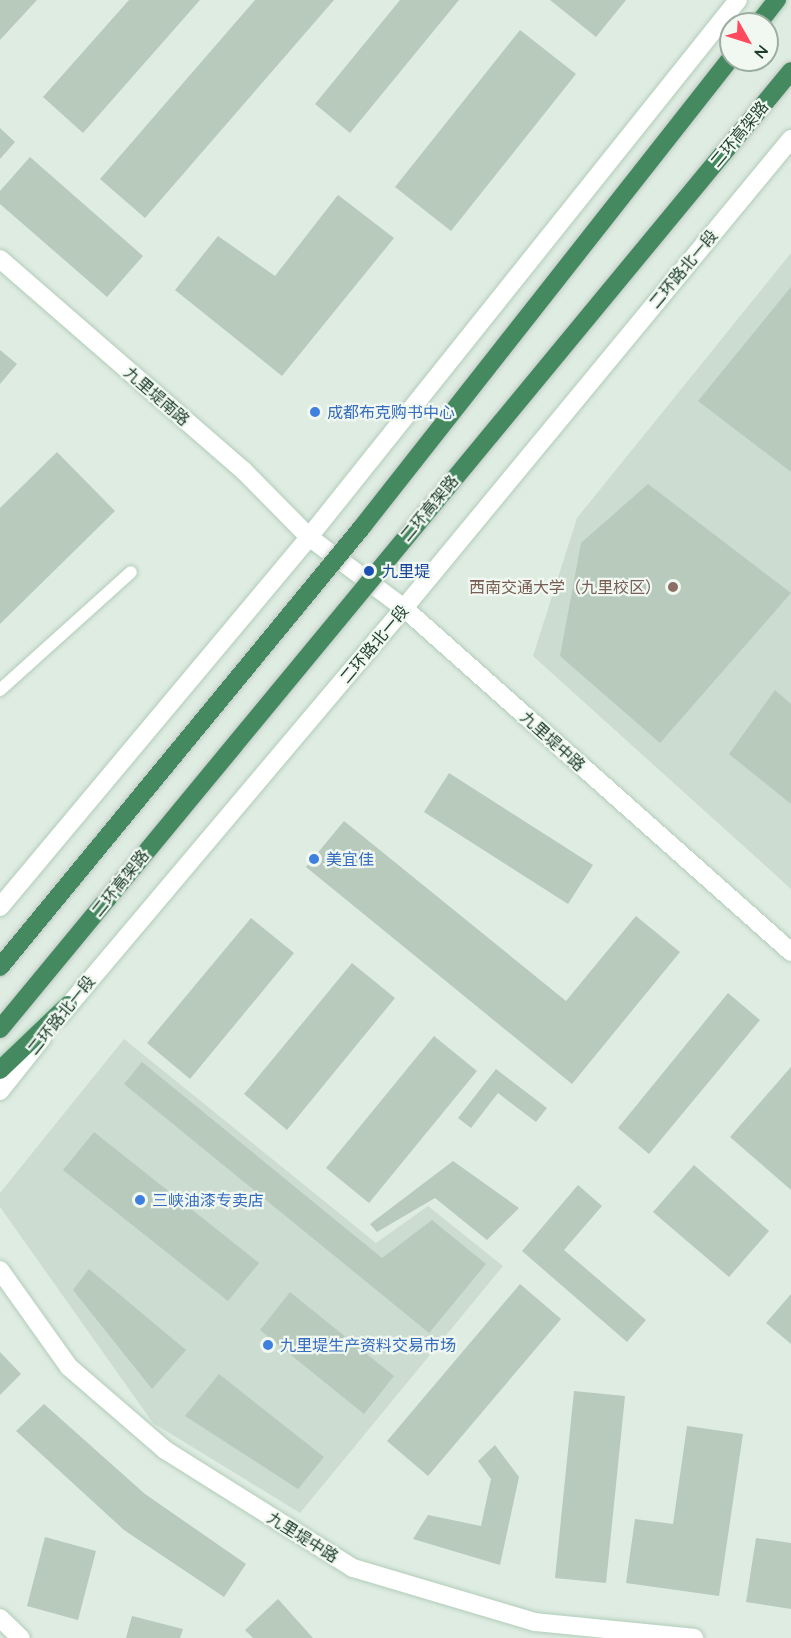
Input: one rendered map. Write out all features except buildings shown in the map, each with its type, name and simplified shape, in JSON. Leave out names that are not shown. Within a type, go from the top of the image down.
[{"type":"highway","points":[[768,12],[777,0]]},
{"type":"highway","name":"二环高架路","points":[[0,1029],[791,71]]},
{"type":"highway","points":[[0,967],[370,517],[720,72]]},
{"type":"highway","points":[[0,1070],[68,1005]]},
{"type":"main road","points":[[0,908],[309,537],[738,0]]},
{"type":"main road","name":"二环路北一段","points":[[0,1091],[68,1005],[404,608],[791,139]]},
{"type":"main road","name":"九里堤南路","points":[[0,259],[243,470],[309,537]]},
{"type":"main road","name":"九里堤中路","points":[[309,537],[404,608],[791,952]]},
{"type":"main road","name":"九里堤中路","points":[[0,1270],[69,1367],[165,1450],[353,1568],[535,1622],[694,1638]]},
{"type":"main road","points":[[0,1618],[21,1638]]},
{"type":"lane","points":[[0,690],[131,572]]},
{"type":"shaded area","name":"西南交通大学（九里校区）","points":[[791,253],[791,889],[533,656],[577,518]]},
{"type":"shaded area","name":"九里堤生产资料交易市场","points":[[124,1039],[376,1243],[428,1206],[503,1266],[300,1513],[153,1423],[0,1207],[0,1193]]},
{"type":"place","name":"成都布克购书中心","points":[[315,412]]},
{"type":"place","name":"九里堤","points":[[369,571]]},
{"type":"place","name":"西南交通大学（九里校区）","points":[[673,587]]},
{"type":"place","name":"美宜佳","points":[[314,859]]},
{"type":"place","name":"三峡油漆专卖店","points":[[140,1200]]},
{"type":"place","name":"九里堤生产资料交易市场","points":[[268,1345]]}]
